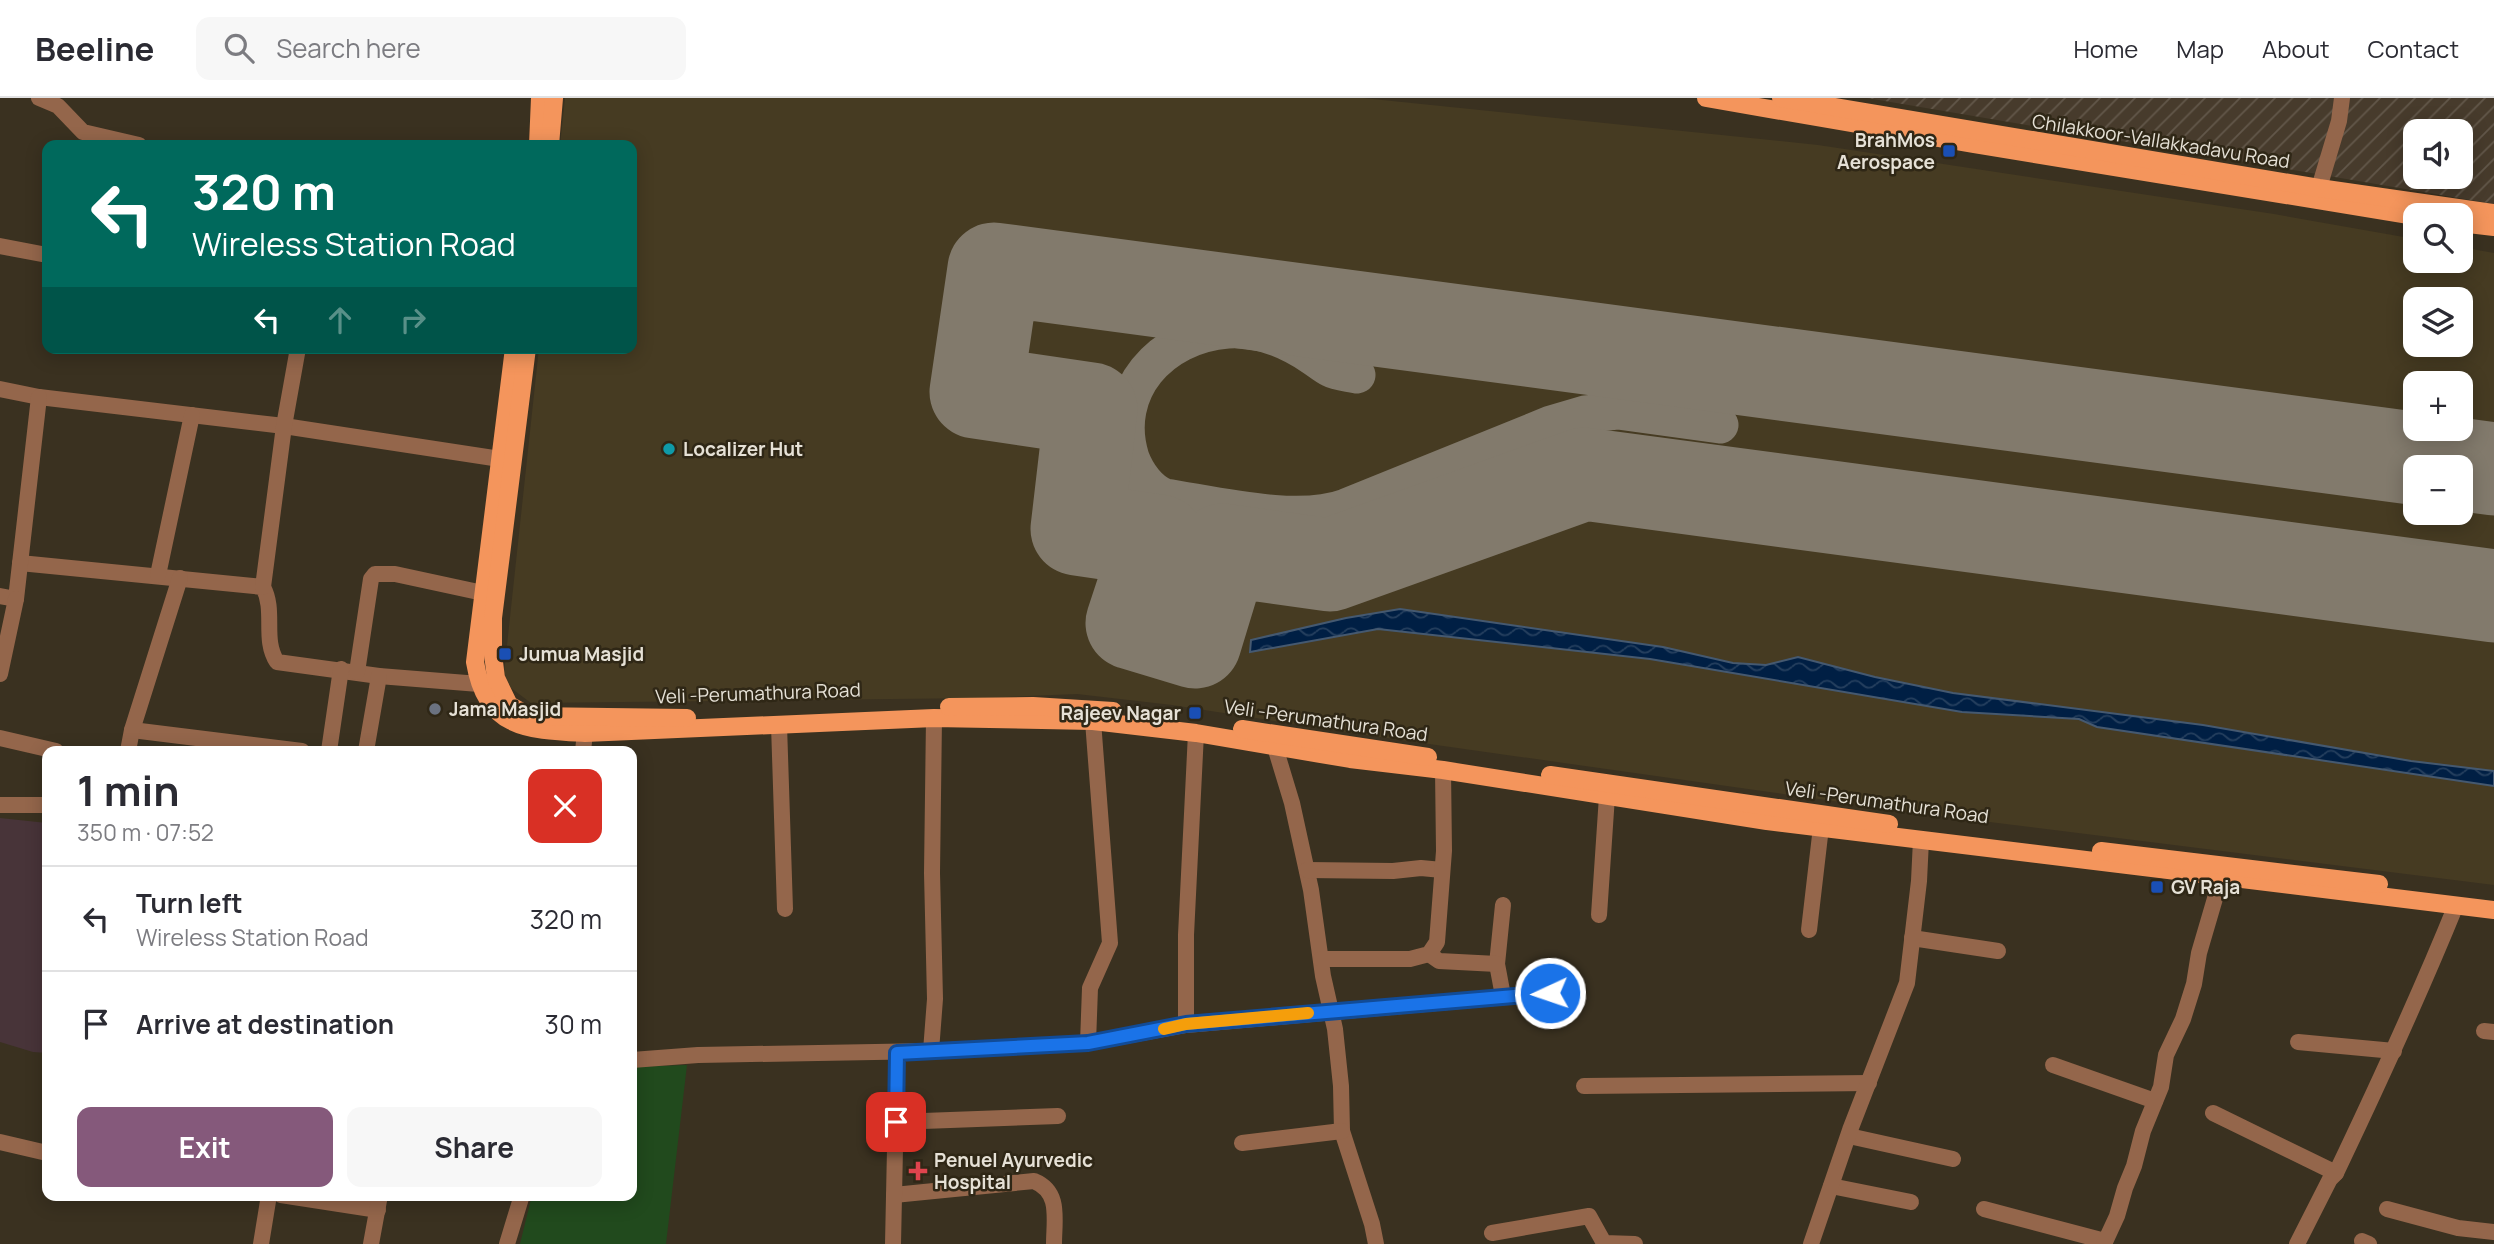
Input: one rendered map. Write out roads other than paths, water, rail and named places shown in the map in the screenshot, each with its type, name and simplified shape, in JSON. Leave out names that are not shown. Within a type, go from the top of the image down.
[{"type":"main road","points":[[538,140],[540,98]]},
{"type":"main road","points":[[550,140],[554,98]]},
{"type":"main road","points":[[1706,98],[1986,147],[2403,214]]},
{"type":"main road","name":"Chilakkoor-Vallakkadavu Road","points":[[1780,98],[2319,188],[2494,213]]},
{"type":"main road","points":[[2473,225],[2494,228]]},
{"type":"main road","points":[[513,354],[475,662],[479,684],[491,705],[509,720],[536,731],[584,742],[779,725],[934,718],[1093,721],[1196,733],[1821,827],[2221,878],[2494,909]]},
{"type":"main road","name":"Veli -Perumathura Road","points":[[526,354],[495,607],[493,654],[496,678],[509,705],[529,716],[718,718],[979,706],[1088,708],[1938,831],[2494,899]]},
{"type":"street","points":[[39,98],[58,106],[83,132],[117,140]]},
{"type":"street","points":[[2319,188],[2339,121],[2342,98]]},
{"type":"street","points":[[0,246],[42,254]]},
{"type":"street","points":[[297,354],[284,426],[264,587],[270,607],[271,652],[277,662],[379,676],[479,684]]},
{"type":"street","points":[[0,389],[39,397],[284,426],[500,459]]},
{"type":"street","points":[[1,667],[8,598],[20,563],[39,397]]},
{"type":"street","points":[[158,575],[192,415]]},
{"type":"street","points":[[20,563],[264,587]]},
{"type":"street","points":[[329,746],[374,574],[395,574],[483,593]]},
{"type":"street","points":[[129,746],[180,578]]},
{"type":"street","points":[[367,746],[379,676]]},
{"type":"street","points":[[931,1051],[935,999],[932,873],[934,718]]},
{"type":"street","points":[[1088,1043],[1090,988],[1110,943],[1093,721]]},
{"type":"street","points":[[779,725],[785,909]]},
{"type":"street","points":[[132,730],[262,746]]},
{"type":"street","points":[[1186,1024],[1186,935],[1196,733]]},
{"type":"street","points":[[0,738],[42,748]]},
{"type":"street","points":[[1275,747],[1292,803],[1307,870],[1331,1011],[1341,1086],[1342,1131],[1376,1244]]},
{"type":"street","points":[[1321,959],[1410,959],[1429,954],[1437,942],[1442,870],[1443,770]]},
{"type":"street","points":[[1599,915],[1607,796]]},
{"type":"street","points":[[0,805],[42,805]]},
{"type":"street","points":[[1809,930],[1821,827]]},
{"type":"street","points":[[1811,1244],[1907,983],[1921,840]]},
{"type":"street","points":[[1307,870],[1442,870]]},
{"type":"street","points":[[1984,1209],[2105,1242],[2161,1087],[2166,1055],[2183,1019],[2221,878]]},
{"type":"street","points":[[1503,905],[1497,964],[1503,996]]},
{"type":"street","points":[[2297,1244],[2330,1179],[2336,1173],[2393,1051],[2456,905]]},
{"type":"street","points":[[1912,938],[1998,951]]},
{"type":"street","points":[[1429,954],[1439,961],[1497,964]]},
{"type":"street","points":[[637,1060],[698,1055],[897,1053],[1088,1043],[1186,1024],[1550,993]]},
{"type":"street","points":[[2298,1042],[2393,1051]]},
{"type":"street","points":[[892,1244],[897,1053]]},
{"type":"street","points":[[2053,1065],[2155,1101]]},
{"type":"street","points":[[1584,1086],[1869,1083]]},
{"type":"street","points":[[2213,1114],[2336,1173]]},
{"type":"street","points":[[896,1122],[1058,1116]]},
{"type":"street","points":[[1242,1143],[1342,1131]]},
{"type":"street","points":[[1849,1136],[1954,1159]]},
{"type":"street","points":[[0,1142],[42,1152]]},
{"type":"street","points":[[894,1195],[1034,1181],[1044,1185],[1051,1195],[1054,1206],[1054,1244]]},
{"type":"street","points":[[1831,1186],[1911,1202]]},
{"type":"street","points":[[261,1244],[268,1201]]},
{"type":"street","points":[[507,1244],[520,1201]]},
{"type":"street","points":[[371,1244],[379,1202]]},
{"type":"street","points":[[2387,1209],[2458,1228],[2494,1232]]},
{"type":"street","points":[[1492,1233],[1589,1216],[1604,1243],[1635,1244]]},
{"type":"water","points":[[1400,609],[1663,647],[1733,663],[1766,665],[1798,657],[1953,693],[2203,725],[2411,761],[2494,771],[2494,786],[2097,727],[2079,719],[1962,712],[1650,659],[1378,629],[1250,652],[1251,640],[1346,618]]},
{"type":"place","name":"BrahMos Aerospace","points":[[1949,151]]},
{"type":"place","name":"Localizer Hut","points":[[669,449]]},
{"type":"place","name":"Jumua Masjid","points":[[505,654]]},
{"type":"place","name":"Jama Masjid","points":[[435,709]]},
{"type":"place","name":"Rajeev Nagar","points":[[1195,713]]},
{"type":"place","name":"GV Raja","points":[[2157,887]]},
{"type":"place","name":"Penuel Ayurvedic Hospital","points":[[918,1171]]}]
